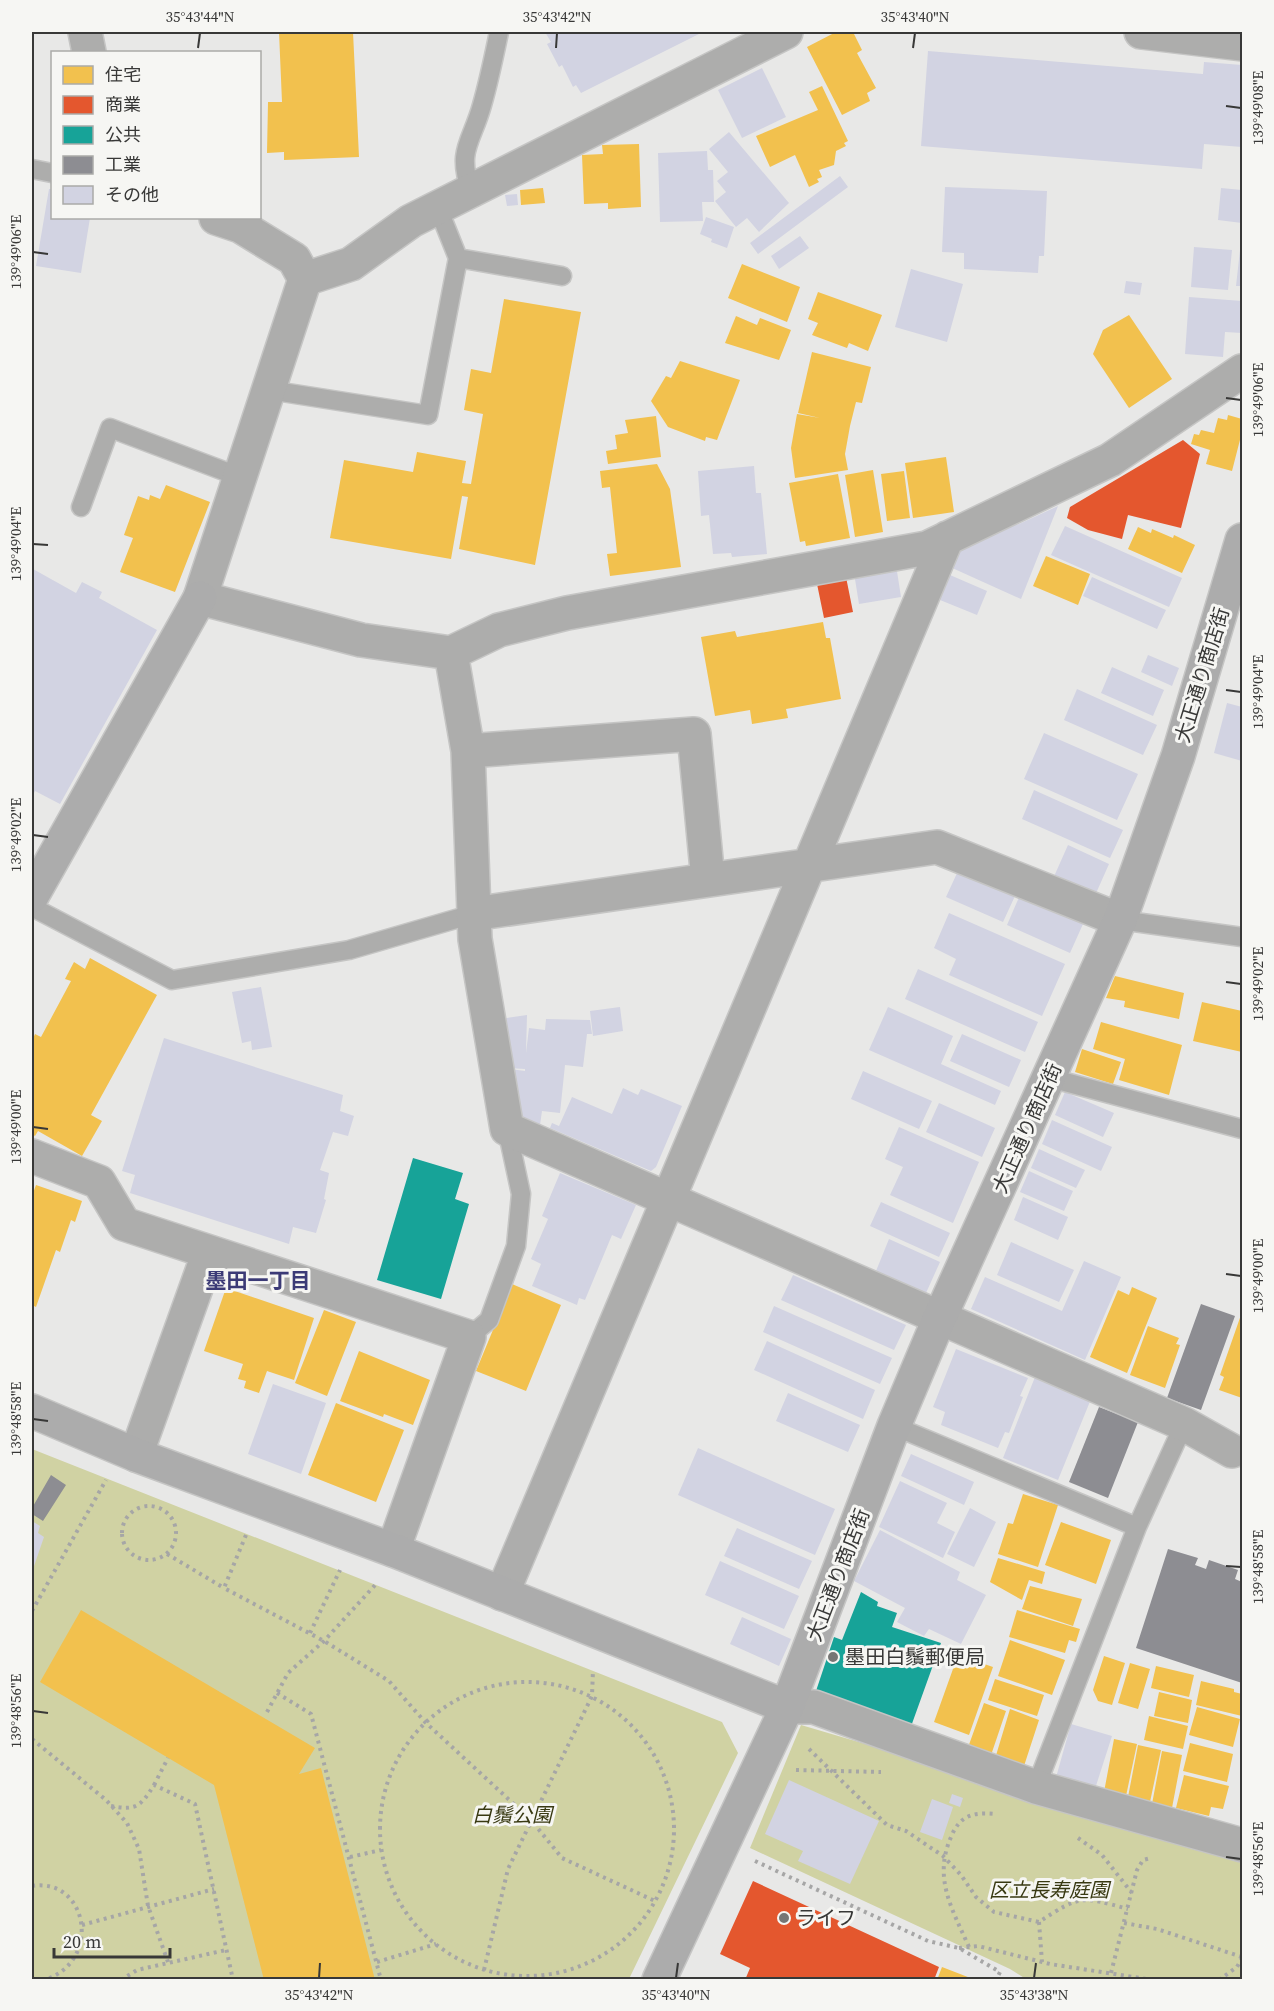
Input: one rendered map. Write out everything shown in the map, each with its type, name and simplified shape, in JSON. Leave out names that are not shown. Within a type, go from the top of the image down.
[{"type":"street","points":[[85,32],[89,51]]},
{"type":"street","points":[[305,279],[351,264],[411,221],[786,32]]},
{"type":"street","points":[[1141,32],[1242,44]]},
{"type":"street","points":[[32,896],[200,598],[305,279],[294,259],[240,226],[219,219]]},
{"type":"street","points":[[200,598],[361,640],[451,652],[499,630],[567,613],[927,548],[1110,460],[1242,372]]},
{"type":"street","points":[[502,1594],[946,538]]},
{"type":"street","name":"大正通り商店街","points":[[658,1980],[787,1707],[894,1426],[940,1317],[1120,920],[1178,756],[1241,549]]},
{"type":"street","points":[[451,652],[468,751],[475,939],[507,1128],[1184,1424],[1238,1453]]},
{"type":"street","points":[[468,751],[694,734],[708,880]]},
{"type":"street","points":[[473,914],[937,847],[1120,920]]},
{"type":"street","points":[[32,1156],[99,1182],[124,1224],[469,1337],[387,1564]]},
{"type":"street","points":[[123,1463],[209,1252]]},
{"type":"street","points":[[32,1411],[123,1463],[387,1564],[502,1594],[787,1707],[814,1707],[1036,1787],[1242,1845]]},
{"type":"lane","points":[[471,191],[464,172],[467,140],[481,108],[500,32]]},
{"type":"lane","points":[[32,169],[51,173]]},
{"type":"lane","points":[[269,390],[428,415],[458,258],[438,208]]},
{"type":"lane","points":[[458,258],[562,276]]},
{"type":"lane","points":[[81,507],[110,428],[240,477]]},
{"type":"lane","points":[[32,907],[172,980],[349,951],[473,914]]},
{"type":"lane","points":[[1120,920],[1242,937]]},
{"type":"lane","points":[[1050,1078],[1242,1129]]},
{"type":"lane","points":[[469,1337],[489,1320],[516,1246],[521,1194],[507,1128]]},
{"type":"lane","points":[[1036,1787],[1137,1527],[1184,1424]]},
{"type":"lane","points":[[894,1426],[1137,1527]]},
{"type":"path","points":[[32,1611],[123,1463]]},
{"type":"path","points":[[167,1554],[176,1541],[177,1533],[172,1518],[167,1512],[153,1506],[145,1506],[130,1514],[122,1534],[132,1555],[146,1561],[167,1554],[224,1588],[324,1641],[389,1681],[425,1722],[531,1820],[562,1858],[655,1901]]},
{"type":"path","points":[[224,1588],[250,1527]]},
{"type":"path","points":[[310,1633],[343,1564]]},
{"type":"path","points":[[267,1712],[288,1673],[324,1641],[387,1564]]},
{"type":"path","points":[[484,1970],[508,1869],[592,1696],[594,1663]]},
{"type":"path","points":[[507,1682],[559,1684],[592,1696],[628,1721],[646,1740],[669,1787],[674,1815],[674,1843],[668,1871],[655,1901],[623,1942],[600,1958],[574,1969],[546,1975],[518,1977],[484,1970],[464,1962],[418,1929],[402,1906],[389,1881],[382,1850],[380,1827],[382,1801],[389,1775],[401,1752],[425,1722],[458,1698],[481,1688],[507,1682]]},
{"type":"path","points":[[277,1693],[311,1714],[381,1980]]},
{"type":"path","points":[[32,1739],[111,1806],[127,1823],[139,1849],[148,1906],[168,1962]]},
{"type":"path","points":[[804,1744],[887,1826],[906,1832],[943,1856],[962,1875],[976,1897],[994,1912],[1039,1922],[1079,1899],[1094,1900],[1128,1909]]},
{"type":"path","points":[[793,1770],[888,1772],[922,1746]]},
{"type":"path","points":[[111,1806],[128,1809],[143,1802],[168,1758]]},
{"type":"path","points":[[154,1785],[195,1804],[233,1980]]},
{"type":"path","points":[[969,1947],[951,1907],[942,1868],[943,1856],[954,1827],[963,1817],[976,1812],[1005,1814]]},
{"type":"path","points":[[1074,1836],[1102,1855],[1132,1893]]},
{"type":"path","points":[[722,1846],[928,1941],[959,1948],[1000,1972],[996,1980]]},
{"type":"path","points":[[350,1857],[382,1850]]},
{"type":"path","points":[[1111,1973],[1143,1860],[1156,1856]]},
{"type":"path","points":[[32,1886],[47,1887],[67,1898],[75,1907],[82,1925],[80,1948],[75,1958],[61,1972],[44,1980]]},
{"type":"path","points":[[82,1925],[214,1889]]},
{"type":"path","points":[[1039,1922],[1042,1962]]},
{"type":"path","points":[[1124,1923],[1157,1929],[1242,1957],[1237,1967],[1219,1980]]},
{"type":"path","points":[[377,1962],[436,1944]]},
{"type":"path","points":[[959,1948],[978,1946],[1042,1962],[1153,1980]]},
{"type":"path","points":[[121,1980],[137,1970],[226,1950]]},
{"type":"green space","name":"白鬚公園","points":[[32,1449],[722,1722],[738,1753],[629,1979],[32,1979]]},
{"type":"green space","name":"区立長寿庭園","points":[[801,1725],[1242,1855],[1242,1979],[1026,1979],[1010,1969],[750,1848]]},
{"type":"building: 住宅","points":[[279,32],[353,32],[359,157],[284,160],[284,152],[267,153],[268,102],[282,102]]},
{"type":"building: 住宅","points":[[836,32],[853,32],[862,50],[857,53],[876,88],[867,93],[870,101],[842,115],[807,47]]},
{"type":"building: 住宅","points":[[822,86],[848,141],[844,143],[846,146],[836,151],[834,165],[819,170],[822,177],[817,179],[819,182],[809,187],[795,155],[770,167],[756,136],[818,110],[809,92]]},
{"type":"building: 住宅","points":[[639,144],[641,207],[608,209],[608,203],[584,204],[582,155],[603,154],[602,145]]},
{"type":"building: 住宅","points":[[543,188],[545,203],[521,205],[520,190]]},
{"type":"building: 住宅","points":[[742,264],[800,287],[787,322],[728,298]]},
{"type":"building: 住宅","points":[[818,292],[882,315],[868,351],[849,343],[847,348],[812,335],[818,323],[808,319]]},
{"type":"building: 住宅","points":[[504,299],[581,312],[535,565],[459,549],[468,497],[462,496],[451,559],[330,538],[344,460],[413,472],[417,452],[466,461],[462,483],[471,484],[483,414],[464,410],[471,369],[491,373]]},
{"type":"building: 住宅","points":[[1129,315],[1172,379],[1129,408],[1093,354],[1103,330]]},
{"type":"building: 住宅","points":[[736,316],[757,325],[760,318],[791,330],[779,360],[725,343]]},
{"type":"building: 住宅","points":[[812,352],[871,367],[862,403],[856,402],[850,426],[845,454],[848,470],[795,478],[791,448],[797,414],[820,418],[798,413]]},
{"type":"building: 住宅","points":[[680,361],[740,380],[717,440],[706,437],[705,441],[668,427],[651,401],[666,376],[671,378]]},
{"type":"building: 住宅","points":[[1228,415],[1242,419],[1242,432],[1232,471],[1206,464],[1210,450],[1191,444],[1194,434],[1199,435],[1201,430],[1214,433],[1218,418],[1227,420]]},
{"type":"building: 住宅","points":[[656,416],[661,457],[608,464],[606,451],[617,449],[615,435],[628,433],[625,420]]},
{"type":"building: 住宅","points":[[946,457],[954,512],[913,518],[905,463]]},
{"type":"building: 住宅","points":[[657,464],[670,489],[681,567],[610,576],[607,554],[617,553],[610,487],[602,488],[600,471]]},
{"type":"building: 住宅","points":[[873,470],[883,532],[855,537],[845,475]]},
{"type":"building: 住宅","points":[[904,471],[910,518],[887,521],[881,474]]},
{"type":"building: 住宅","points":[[838,474],[850,538],[806,546],[805,541],[800,542],[789,483]]},
{"type":"building: 住宅","points":[[166,485],[210,502],[175,592],[120,572],[133,538],[124,535],[138,496],[149,500],[150,495],[160,499]]},
{"type":"building: 住宅","points":[[1138,527],[1151,533],[1152,529],[1173,538],[1174,535],[1195,545],[1182,573],[1128,549]]},
{"type":"building: 住宅","points":[[1046,556],[1090,574],[1078,605],[1033,586]]},
{"type":"building: 住宅","points":[[823,622],[826,638],[830,638],[841,699],[786,709],[788,718],[752,724],[750,710],[715,716],[701,637],[735,631],[737,637]]},
{"type":"building: 住宅","points":[[90,958],[157,995],[91,1115],[102,1121],[82,1156],[38,1131],[35,1136],[32,1134],[32,1041],[35,1034],[41,1037],[71,981],[65,979],[74,962],[85,969]]},
{"type":"building: 住宅","points":[[1115,976],[1184,993],[1179,1019],[1124,1007],[1125,1001],[1106,998]]},
{"type":"building: 住宅","points":[[1202,1002],[1242,1011],[1242,1052],[1193,1041]]},
{"type":"building: 住宅","points":[[1101,1022],[1182,1045],[1169,1095],[1119,1080],[1125,1059],[1093,1049]]},
{"type":"building: 住宅","points":[[1082,1049],[1121,1062],[1113,1084],[1075,1072]]},
{"type":"building: 住宅","points":[[36,1185],[82,1201],[75,1222],[71,1220],[60,1252],[56,1250],[36,1307],[32,1305],[32,1196]]},
{"type":"building: 住宅","points":[[512,1284],[561,1305],[526,1391],[476,1371]]},
{"type":"building: 住宅","points":[[1132,1287],[1157,1298],[1127,1373],[1090,1357],[1118,1290],[1129,1295]]},
{"type":"building: 住宅","points":[[226,1288],[314,1318],[294,1380],[267,1371],[259,1393],[244,1388],[246,1381],[238,1379],[243,1364],[204,1351]]},
{"type":"building: 住宅","points":[[324,1310],[356,1322],[327,1396],[295,1383]]},
{"type":"building: 住宅","points":[[1242,1312],[1242,1398],[1219,1390],[1224,1377],[1220,1375]]},
{"type":"building: 住宅","points":[[1148,1326],[1179,1338],[1176,1344],[1180,1345],[1165,1388],[1130,1375]]},
{"type":"building: 住宅","points":[[359,1351],[430,1380],[413,1425],[340,1401]]},
{"type":"building: 住宅","points":[[336,1403],[404,1430],[376,1502],[308,1475]]},
{"type":"building: 住宅","points":[[1023,1494],[1058,1505],[1038,1567],[998,1554],[1008,1523],[1013,1524]]},
{"type":"building: 住宅","points":[[1061,1522],[1111,1540],[1096,1584],[1045,1565]]},
{"type":"building: 住宅","points":[[998,1558],[1045,1572],[1042,1584],[1029,1580],[1022,1600],[990,1582]]},
{"type":"building: 住宅","points":[[1030,1586],[1082,1599],[1073,1626],[1022,1609]]},
{"type":"building: 住宅","points":[[81,1610],[315,1748],[299,1774],[321,1768],[375,1980],[264,1980],[214,1785],[40,1682]]},
{"type":"building: 住宅","points":[[1017,1610],[1080,1629],[1076,1642],[1069,1640],[1065,1653],[1009,1637]]},
{"type":"building: 住宅","points":[[1010,1640],[1065,1660],[1052,1695],[998,1676]]},
{"type":"building: 住宅","points":[[958,1655],[993,1667],[969,1735],[934,1722]]},
{"type":"building: 住宅","points":[[1104,1656],[1125,1663],[1112,1705],[1098,1701],[1093,1690]]},
{"type":"building: 住宅","points":[[1130,1663],[1150,1669],[1138,1709],[1118,1703]]},
{"type":"building: 住宅","points":[[1156,1666],[1194,1675],[1189,1697],[1151,1688]]},
{"type":"building: 住宅","points":[[995,1679],[1044,1695],[1037,1716],[988,1700]]},
{"type":"building: 住宅","points":[[1201,1681],[1234,1689],[1234,1692],[1242,1694],[1242,1716],[1196,1705]]},
{"type":"building: 住宅","points":[[1159,1692],[1192,1700],[1188,1723],[1154,1716]]},
{"type":"building: 住宅","points":[[984,1703],[1006,1711],[989,1761],[966,1753]]},
{"type":"building: 住宅","points":[[1197,1707],[1240,1719],[1233,1747],[1189,1735]]},
{"type":"building: 住宅","points":[[1010,1709],[1039,1720],[1024,1766],[994,1762]]},
{"type":"building: 住宅","points":[[1149,1716],[1188,1726],[1183,1749],[1144,1740]]},
{"type":"building: 住宅","points":[[1114,1739],[1137,1744],[1126,1796],[1104,1792]]},
{"type":"building: 住宅","points":[[1190,1743],[1233,1754],[1227,1782],[1183,1771]]},
{"type":"building: 住宅","points":[[1138,1745],[1161,1750],[1150,1802],[1128,1797]]},
{"type":"building: 住宅","points":[[1162,1751],[1182,1755],[1172,1808],[1152,1804]]},
{"type":"building: 住宅","points":[[1184,1775],[1229,1786],[1223,1809],[1211,1807],[1209,1816],[1176,1808]]},
{"type":"building: 住宅","points":[[942,1967],[973,1979],[973,1980],[937,1980]]},
{"type":"building: 商業","points":[[1183,440],[1200,454],[1181,528],[1128,515],[1122,539],[1088,530],[1067,518],[1070,507]]},
{"type":"building: 商業","points":[[846,577],[853,612],[824,618],[817,584]]},
{"type":"building: 商業","name":"ライフ","points":[[753,1881],[939,1967],[934,1980],[745,1980],[750,1968],[720,1954]]},
{"type":"building: 公共","points":[[413,1158],[463,1173],[455,1199],[469,1204],[441,1299],[377,1280]]},
{"type":"building: 公共","points":[[861,1592],[878,1602],[877,1606],[897,1613],[892,1627],[941,1643],[909,1732],[815,1694],[834,1637],[842,1640]]},
{"type":"building: 工業","points":[[1201,1304],[1235,1316],[1201,1410],[1167,1398]]},
{"type":"building: 工業","points":[[1099,1407],[1138,1422],[1108,1498],[1069,1482]]},
{"type":"building: 工業","points":[[51,1475],[66,1485],[43,1521],[32,1514],[32,1508]]},
{"type":"building: 工業","points":[[1168,1549],[1198,1558],[1195,1565],[1206,1569],[1209,1560],[1238,1570],[1235,1579],[1242,1582],[1242,1683],[1136,1648]]},
{"type":"building: その他","points":[[545,32],[703,32],[581,93],[576,85],[573,87],[562,65],[559,67],[547,44],[551,42]]},
{"type":"building: その他","points":[[928,51],[1203,74],[1204,62],[1242,65],[1242,147],[1204,144],[1202,169],[921,146]]},
{"type":"building: その他","points":[[762,68],[786,117],[742,138],[718,90]]},
{"type":"building: その他","points":[[729,132],[789,203],[759,232],[747,218],[736,227],[715,201],[726,192],[717,181],[728,172],[709,149]]},
{"type":"building: その他","points":[[707,151],[708,170],[713,170],[714,202],[702,202],[703,221],[660,222],[658,153]]},
{"type":"building: その他","points":[[840,176],[848,187],[758,254],[750,243]]},
{"type":"building: その他","points":[[945,187],[1047,191],[1044,256],[1039,256],[1038,273],[964,269],[964,253],[942,252]]},
{"type":"building: その他","points":[[1221,188],[1242,190],[1242,223],[1218,220]]},
{"type":"building: その他","points":[[49,189],[51,189],[51,219],[90,219],[81,273],[36,266]]},
{"type":"building: その他","points":[[517,194],[518,205],[507,206],[505,195]]},
{"type":"building: その他","points":[[706,217],[734,227],[727,248],[711,242],[712,239],[700,234]]},
{"type":"building: その他","points":[[800,236],[809,248],[779,269],[771,256]]},
{"type":"building: その他","points":[[1194,247],[1232,250],[1228,290],[1191,287]]},
{"type":"building: その他","points":[[1240,250],[1242,250],[1242,286],[1236,286]]},
{"type":"building: その他","points":[[911,269],[963,284],[947,342],[895,327]]},
{"type":"building: その他","points":[[1126,281],[1142,283],[1140,295],[1124,293]]},
{"type":"building: その他","points":[[1189,297],[1242,301],[1242,333],[1225,332],[1223,357],[1185,354]]},
{"type":"building: その他","points":[[754,466],[756,493],[761,493],[767,554],[732,557],[731,553],[713,554],[709,515],[701,516],[698,471]]},
{"type":"building: その他","points":[[1058,506],[1021,599],[950,567],[960,542],[1019,524]]},
{"type":"building: その他","points":[[1065,526],[1182,578],[1169,607],[1051,555]]},
{"type":"building: その他","points":[[896,565],[901,597],[859,604],[854,573]]},
{"type":"building: その他","points":[[33,569],[76,593],[82,582],[102,592],[99,598],[157,630],[60,804],[35,791],[32,797]]},
{"type":"building: その他","points":[[950,575],[987,591],[977,615],[940,600]]},
{"type":"building: その他","points":[[1092,577],[1166,610],[1157,629],[1083,596]]},
{"type":"building: その他","points":[[1148,655],[1179,668],[1172,686],[1141,672]]},
{"type":"building: その他","points":[[1112,667],[1164,690],[1153,716],[1101,693]]},
{"type":"building: その他","points":[[1077,689],[1157,725],[1143,755],[1064,720]]},
{"type":"building: その他","points":[[1227,703],[1242,707],[1242,761],[1214,753]]},
{"type":"building: その他","points":[[1044,733],[1138,774],[1117,820],[1024,779]]},
{"type":"building: その他","points":[[1034,790],[1123,830],[1110,858],[1022,819]]},
{"type":"building: その他","points":[[1068,845],[1109,864],[1093,900],[1052,881]]},
{"type":"building: その他","points":[[958,871],[1015,896],[1003,922],[946,897]]},
{"type":"building: その他","points":[[1020,895],[1083,924],[1070,953],[1007,925]]},
{"type":"building: その他","points":[[949,913],[1065,964],[1042,1016],[949,975],[956,959],[934,948]]},
{"type":"building: その他","points":[[918,969],[1038,1022],[1025,1052],[905,999]]},
{"type":"building: その他","points":[[261,987],[272,1047],[252,1050],[251,1041],[242,1043],[232,992]]},
{"type":"building: その他","points":[[620,1007],[623,1031],[593,1036],[590,1011]]},
{"type":"building: その他","points":[[888,1007],[953,1036],[941,1064],[1001,1091],[995,1105],[869,1050]]},
{"type":"building: その他","points":[[527,1015],[526,1053],[529,1028],[545,1030],[546,1019],[590,1020],[592,1034],[587,1034],[583,1067],[565,1065],[560,1113],[542,1111],[540,1125],[517,1117],[510,1069],[525,1071],[525,1069],[507,1068],[500,1019]]},
{"type":"building: その他","points":[[962,1034],[1021,1060],[1009,1087],[950,1061]]},
{"type":"building: その他","points":[[164,1038],[343,1095],[340,1111],[354,1116],[348,1136],[333,1132],[320,1170],[329,1173],[324,1199],[326,1200],[316,1233],[293,1227],[289,1244],[130,1193],[135,1175],[122,1171]]},
{"type":"building: その他","points":[[863,1071],[932,1101],[919,1129],[851,1099]]},
{"type":"building: その他","points":[[623,1088],[638,1095],[641,1089],[682,1106],[656,1167],[651,1171],[550,1128],[552,1123],[559,1126],[572,1097],[612,1114]]},
{"type":"building: その他","points":[[1065,1092],[1114,1113],[1103,1137],[1055,1115]]},
{"type":"building: その他","points":[[939,1103],[995,1128],[982,1157],[926,1132]]},
{"type":"building: その他","points":[[1052,1120],[1112,1147],[1101,1171],[1042,1144]]},
{"type":"building: その他","points":[[899,1127],[979,1162],[953,1223],[890,1195],[903,1167],[885,1159]]},
{"type":"building: その他","points":[[1039,1149],[1085,1170],[1076,1188],[1031,1168]]},
{"type":"building: その他","points":[[1029,1171],[1073,1191],[1064,1211],[1020,1192]]},
{"type":"building: その他","points":[[560,1173],[636,1205],[621,1239],[612,1235],[585,1300],[579,1298],[577,1305],[532,1286],[541,1264],[531,1259],[548,1219],[542,1216]]},
{"type":"building: その他","points":[[1023,1197],[1068,1217],[1058,1240],[1014,1220]]},
{"type":"building: その他","points":[[881,1202],[950,1233],[939,1257],[870,1226]]},
{"type":"building: その他","points":[[889,1239],[940,1262],[926,1293],[876,1271]]},
{"type":"building: その他","points":[[1011,1242],[1074,1270],[1059,1302],[997,1275]]},
{"type":"building: その他","points":[[1084,1261],[1121,1277],[1085,1360],[971,1309],[985,1277],[1062,1311]]},
{"type":"building: その他","points":[[793,1275],[906,1325],[894,1350],[781,1300]]},
{"type":"building: その他","points":[[774,1306],[892,1358],[880,1384],[763,1332]]},
{"type":"building: その他","points":[[767,1341],[875,1390],[863,1419],[754,1370]]},
{"type":"building: その他","points":[[956,1349],[1028,1378],[1009,1433],[1005,1432],[998,1448],[941,1425],[945,1412],[933,1407]]},
{"type":"building: その他","points":[[1035,1377],[1091,1399],[1058,1480],[1003,1458]]},
{"type":"building: その他","points":[[273,1384],[326,1403],[301,1474],[248,1454]]},
{"type":"building: その他","points":[[788,1393],[860,1425],[848,1452],[776,1421]]},
{"type":"building: その他","points":[[698,1448],[835,1509],[815,1555],[678,1495]]},
{"type":"building: その他","points":[[911,1454],[974,1482],[964,1505],[901,1476]]},
{"type":"building: その他","points":[[900,1481],[947,1503],[937,1523],[955,1532],[943,1558],[879,1527]]},
{"type":"building: その他","points":[[970,1508],[996,1522],[974,1567],[947,1554]]},
{"type":"building: その他","points":[[32,1521],[40,1526],[38,1533],[44,1537],[32,1572]]},
{"type":"building: その他","points":[[737,1528],[812,1561],[799,1589],[724,1556]]},
{"type":"building: その他","points":[[880,1530],[960,1572],[957,1580],[986,1595],[961,1644],[929,1629],[924,1636],[897,1622],[905,1608],[854,1581]]},
{"type":"building: その他","points":[[720,1561],[799,1596],[784,1629],[705,1595]]},
{"type":"building: その他","points":[[742,1617],[791,1639],[779,1666],[730,1644]]},
{"type":"building: その他","points":[[1071,1724],[1112,1736],[1094,1792],[1055,1781]]},
{"type":"building: その他","points":[[789,1780],[879,1821],[850,1884],[798,1861],[803,1851],[765,1834]]},
{"type":"building: その他","points":[[952,1794],[963,1798],[960,1807],[949,1803]]},
{"type":"building: その他","points":[[932,1799],[953,1807],[942,1840],[920,1832]]},
{"type":"place","name":"墨田白鬚郵便局","points":[[833,1657]]},
{"type":"place","name":"ライフ","points":[[784,1918]]},
{"type":"district","name":"墨田一丁目","points":[[258,1281]]}]
